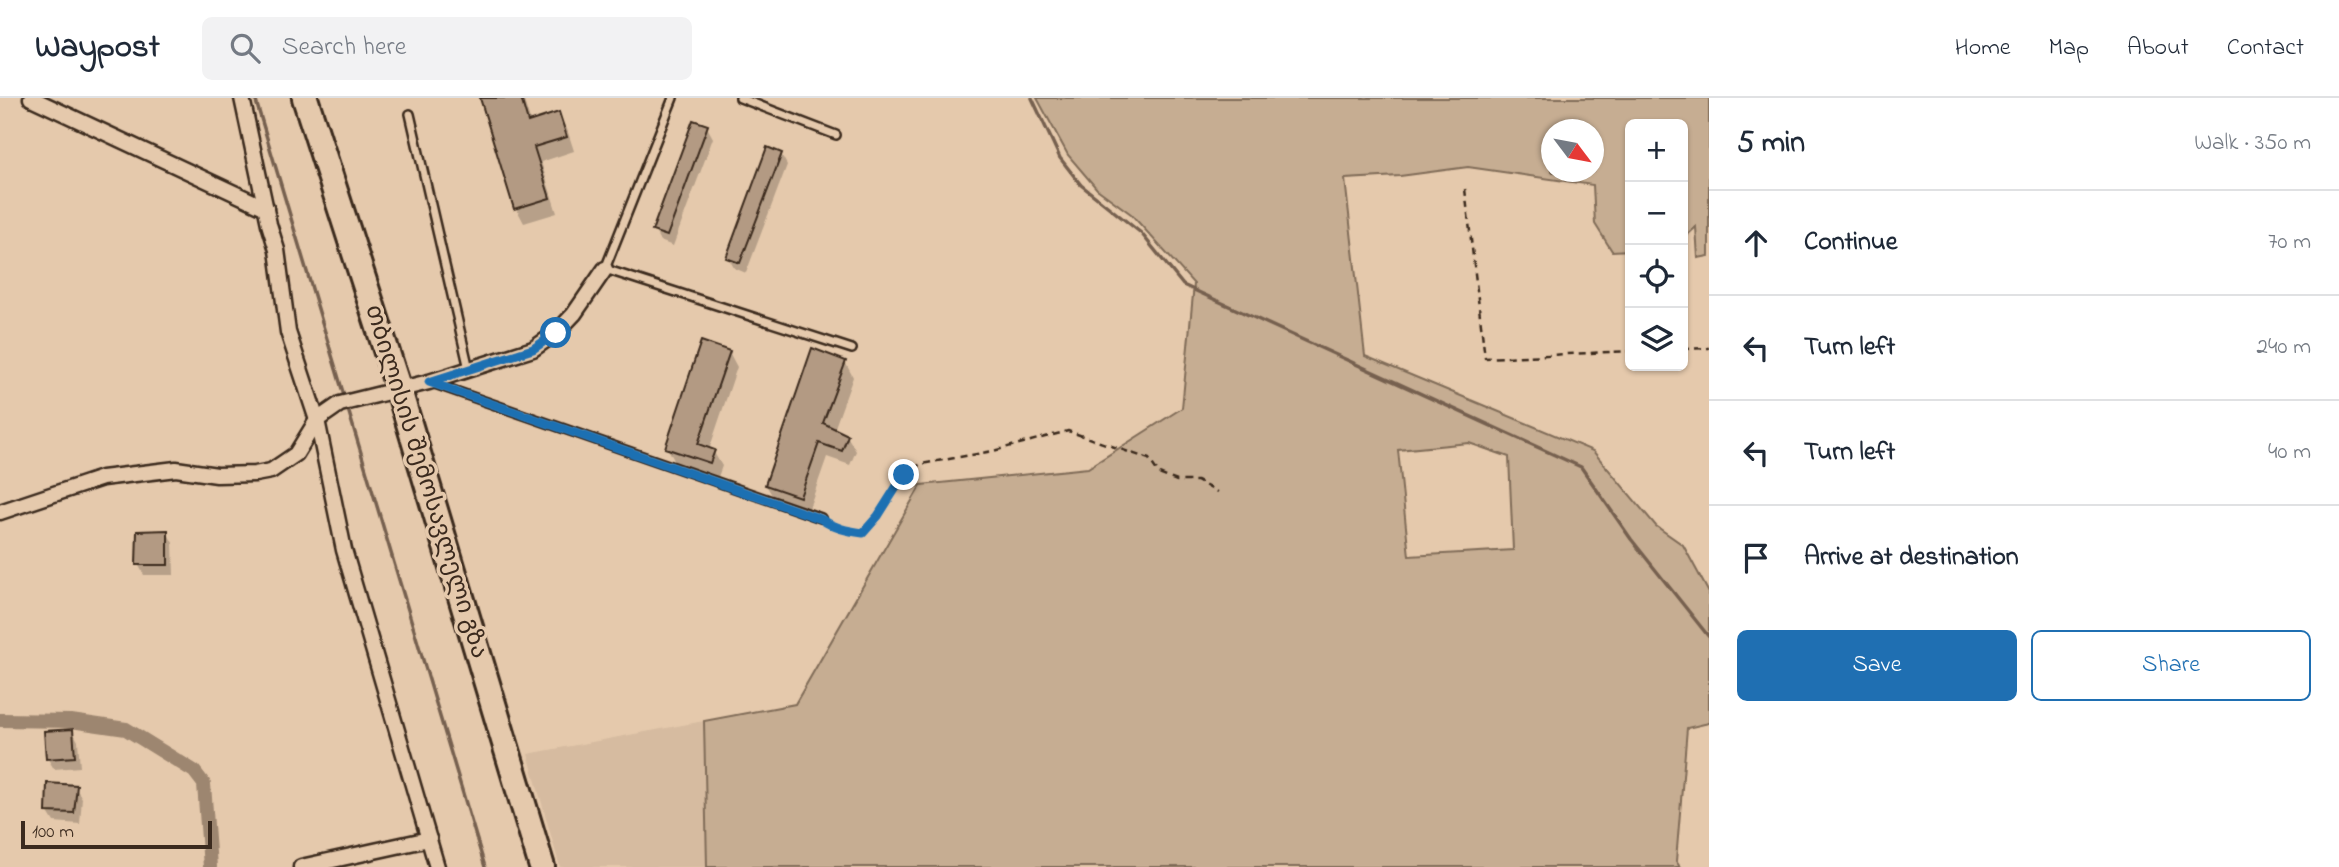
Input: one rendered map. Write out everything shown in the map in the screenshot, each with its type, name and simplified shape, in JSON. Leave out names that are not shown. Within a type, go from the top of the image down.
[{"type":"highway","name":"თბილისის შემოსავლელი გზა","points":[[305,98],[399,390],[542,867]]},
{"type":"street","points":[[31,98],[266,208]]},
{"type":"street","points":[[242,98],[277,250],[288,332],[317,420],[344,550],[437,867]]},
{"type":"street","points":[[0,512],[102,478],[176,469],[217,475],[271,471],[296,454],[317,420],[340,404],[429,382],[533,349],[556,333],[574,314],[605,269]]},
{"type":"street","points":[[301,867],[429,839]]},
{"type":"lane","points":[[673,98],[605,269],[852,349]]},
{"type":"lane","points":[[740,98],[836,135]]},
{"type":"lane","points":[[410,114],[469,369]]},
{"type":"lane","points":[[429,382],[821,519]]},
{"type":"path","points":[[1465,189],[1485,358],[1625,351]]},
{"type":"path","points":[[1688,349],[1709,348]]},
{"type":"path","points":[[821,519],[833,527],[863,533],[878,516],[904,475],[921,464],[993,451],[1068,431],[1149,459],[1159,474],[1177,481],[1197,481],[1217,492]]},
{"type":"shaded area","points":[[1037,98],[1709,98],[1709,256],[1698,258],[1696,227],[1688,234],[1688,119],[1625,119],[1625,250],[1612,251],[1595,224],[1593,185],[1572,182],[1604,182],[1604,119],[1541,119],[1541,178],[1468,167],[1400,176],[1345,179],[1365,356],[1593,451],[1656,526],[1683,545],[1709,593],[1709,723],[1687,728],[1676,861],[1680,867],[707,867],[704,721],[795,704],[921,485],[1088,468],[1182,408],[1194,284],[1131,214],[1097,189],[1068,155]],"holes":[[[1469,443],[1509,457],[1513,550],[1409,556],[1398,450]]]},
{"type":"shaded area","points":[[704,721],[707,867],[560,867],[528,754]]},
{"type":"building","points":[[480,98],[521,98],[528,122],[559,112],[567,137],[534,147],[550,198],[514,209]]},
{"type":"building","points":[[693,120],[708,125],[667,236],[652,231]]},
{"type":"building","points":[[767,147],[782,153],[740,263],[726,258]]},
{"type":"building","points":[[701,341],[730,351],[698,444],[715,450],[710,463],[665,448]]},
{"type":"building","points":[[812,348],[846,361],[823,423],[848,435],[842,451],[819,443],[800,497],[765,485]]},
{"type":"building","points":[[168,530],[168,565],[136,565],[137,531]]},
{"type":"building","points":[[73,729],[75,757],[46,759],[44,731]]},
{"type":"building","points":[[47,783],[77,785],[74,813],[46,812]]},
{"type":"waterway","points":[[255,98],[345,399]]},
{"type":"waterway","points":[[1032,98],[1060,158],[1081,185],[1141,233],[1183,285],[1581,467],[1631,539],[1709,637]]},
{"type":"waterway","points":[[347,406],[485,867]]},
{"type":"waterway","points":[[0,720],[71,721],[126,729],[194,771],[204,784],[210,867]]},
{"type":"route","points":[[556,333],[533,349],[429,382],[852,532],[863,533],[878,516],[904,475]]}]
